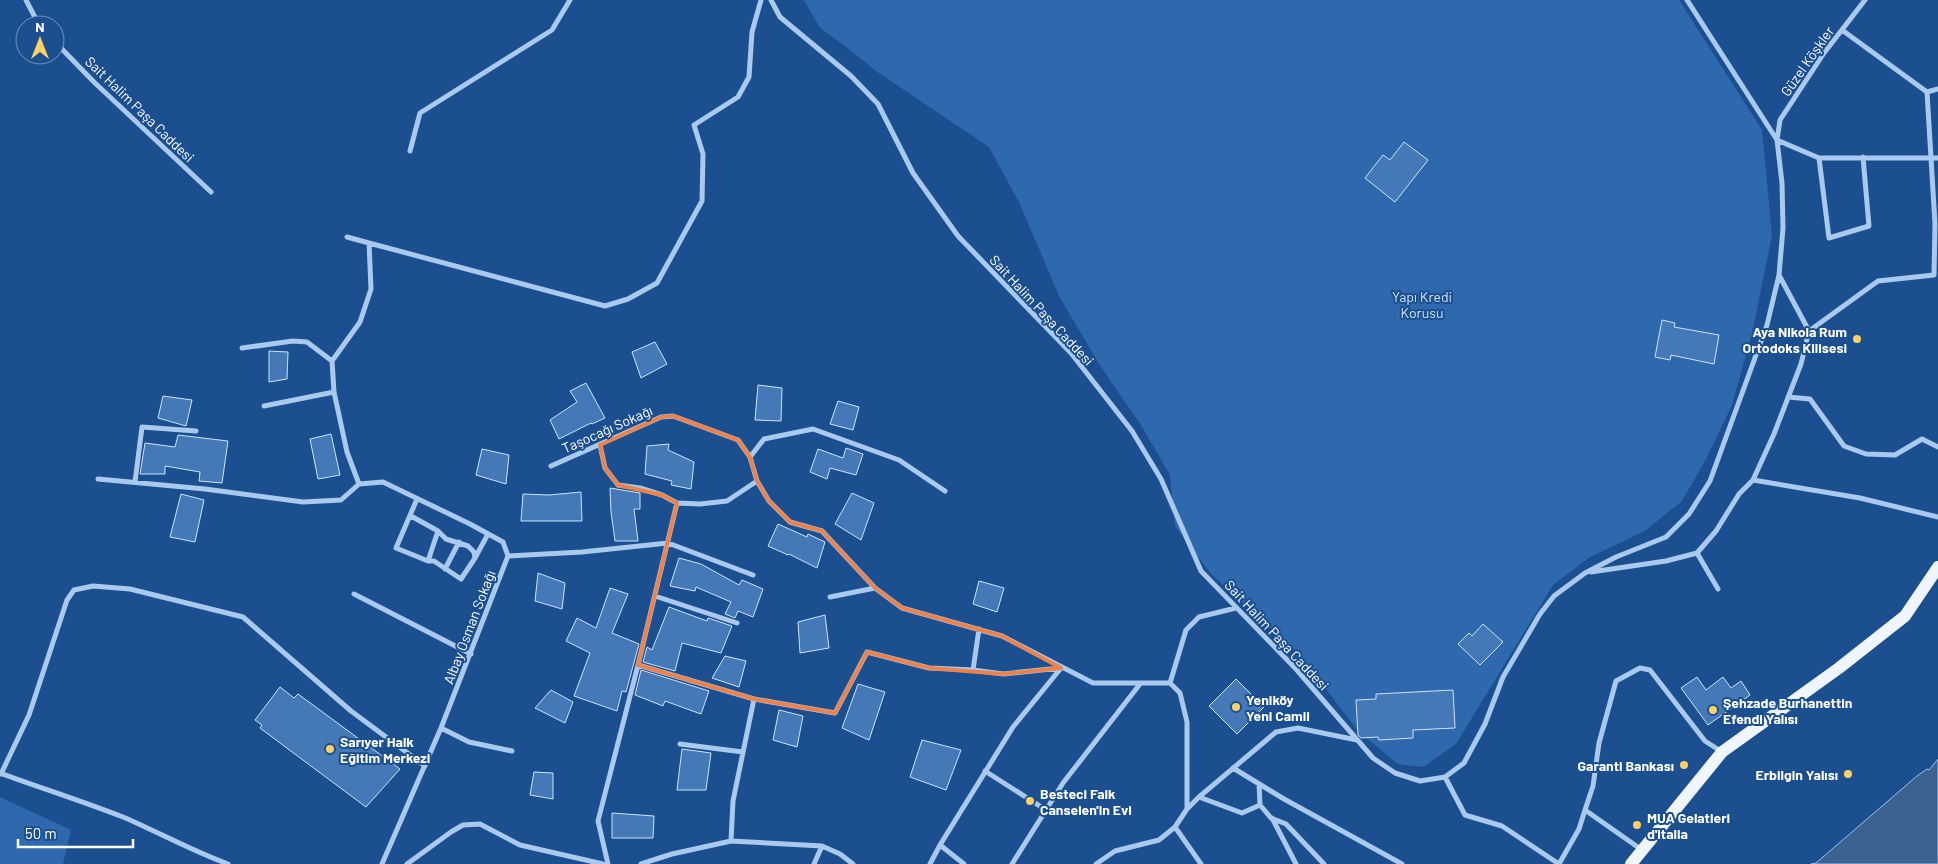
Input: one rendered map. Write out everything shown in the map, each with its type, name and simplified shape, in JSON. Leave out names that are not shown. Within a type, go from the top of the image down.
[{"type":"main road","points":[[1631,864],[1722,752],[1839,668],[1905,616],[1938,567]]},
{"type":"street","points":[[26,0],[33,15]]},
{"type":"street","points":[[410,151],[420,113],[552,30],[570,0]]},
{"type":"street","points":[[347,237],[605,306],[628,299],[657,282],[702,202],[703,154],[694,125],[738,97],[749,77],[752,32],[761,0]]},
{"type":"street","name":"Sait Halim Paşa Caddesi","points":[[771,0],[780,17],[851,76],[878,104],[914,173],[958,236],[1071,353],[1132,431],[1161,479],[1201,572],[1296,669],[1373,758],[1395,773],[1420,781],[1445,777],[1464,763],[1485,724],[1504,677],[1540,614],[1554,596],[1585,573],[1616,557],[1666,537],[1689,514],[1710,481],[1767,325],[1779,275],[1783,228],[1782,183],[1777,140],[1687,0]]},
{"type":"street","name":"Güzel Köşkler","points":[[1777,140],[1780,120],[1824,53],[1865,0]]},
{"type":"street","points":[[1718,589],[1697,553],[1716,530],[1739,494],[1753,480],[1801,364],[1809,331],[1878,280],[1934,275],[1936,224],[1935,158],[1927,92],[1842,30]]},
{"type":"street","name":"Sait Halim Paşa Caddesi","points":[[65,52],[211,192]]},
{"type":"street","points":[[1927,92],[1938,89]]},
{"type":"street","points":[[1777,140],[1820,158],[1935,158]]},
{"type":"street","points":[[1820,158],[1830,238],[1870,226],[1863,157]]},
{"type":"street","points":[[98,479],[205,488],[303,502],[341,500],[359,484],[347,452],[334,392],[332,361],[360,322],[371,289],[370,243]]},
{"type":"street","points":[[1779,275],[1809,331]]},
{"type":"street","points":[[242,348],[292,341],[307,342],[332,361]]},
{"type":"street","points":[[264,406],[334,392]]},
{"type":"street","points":[[1788,397],[1810,399],[1844,446],[1866,454],[1895,456],[1922,439],[1938,447]]},
{"type":"street","name":"Taşocağı Sokağı","points":[[551,466],[661,417],[673,416],[738,440],[750,456]]},
{"type":"street","points":[[135,482],[142,427],[196,431]]},
{"type":"street","points":[[945,491],[899,460],[813,429],[764,439],[750,456],[757,481],[769,501],[790,522],[822,531],[875,588],[902,608],[1002,636],[1092,683],[1170,683],[1180,693],[1187,722],[1187,810]]},
{"type":"street","points":[[600,445],[605,468],[618,485],[640,488],[662,495],[677,503],[700,504],[727,501],[757,481]]},
{"type":"street","points":[[1753,480],[1860,498],[1938,517]]},
{"type":"street","name":"Albay Osman Sokağı","points":[[359,484],[383,482],[502,542],[508,556],[441,728],[382,864]]},
{"type":"street","points":[[417,499],[396,548],[428,561],[434,561],[461,579],[488,534]]},
{"type":"street","points":[[608,864],[598,821],[677,503]]},
{"type":"street","points":[[411,516],[438,530],[446,539],[468,546],[474,552],[475,558]]},
{"type":"street","points":[[428,561],[438,530]]},
{"type":"street","points":[[445,569],[460,542]]},
{"type":"street","points":[[508,556],[582,552],[668,543],[753,575]]},
{"type":"street","name":"Sait Halim Paşa Caddesi","points":[[1585,573],[1666,561],[1697,553]]},
{"type":"street","points":[[228,864],[200,854],[125,818],[68,796],[1,774],[28,715],[67,600],[74,590],[92,586],[130,589],[243,617],[351,711],[425,766]]},
{"type":"street","points":[[830,597],[875,588]]},
{"type":"street","points":[[354,594],[471,654]]},
{"type":"street","points":[[655,596],[737,622]]},
{"type":"street","points":[[1170,683],[1186,630],[1199,618],[1236,608]]},
{"type":"street","points":[[972,670],[980,629]]},
{"type":"street","points":[[638,665],[754,699],[835,713],[867,652],[929,668],[1004,674],[1061,668]]},
{"type":"street","points":[[930,864],[1013,727],[1061,668]]},
{"type":"street","points":[[1445,777],[1465,815],[1502,826],[1559,864],[1579,829],[1585,810],[1592,786],[1599,743],[1616,681],[1640,668],[1650,670],[1705,740],[1722,752]]},
{"type":"street","points":[[1012,864],[1064,782],[1140,684]]},
{"type":"street","points":[[731,841],[732,801],[754,699]]},
{"type":"street","points":[[441,728],[468,742],[512,751]]},
{"type":"street","points":[[1096,864],[1115,851],[1159,840],[1175,827],[1199,797],[1276,732],[1298,728],[1357,740]]},
{"type":"street","points":[[680,744],[743,752]]},
{"type":"street","points":[[1232,768],[1402,864]]},
{"type":"street","points":[[985,771],[1046,810]]},
{"type":"street","points":[[1259,784],[1260,805],[1271,818],[1296,864]]},
{"type":"street","points":[[1199,797],[1242,812],[1260,805]]},
{"type":"street","points":[[1585,810],[1643,850]]},
{"type":"street","points":[[1271,818],[1286,824],[1324,864]]},
{"type":"street","points":[[407,864],[463,825],[480,824],[520,845],[583,861],[603,864]]},
{"type":"street","points":[[1175,827],[1200,864]]},
{"type":"street","points":[[641,864],[672,854],[731,841],[822,846],[840,854],[853,864]]},
{"type":"street","points":[[940,845],[964,864]]},
{"type":"street","points":[[814,864],[822,846]]},
{"type":"highlighted area","points":[[673,416],[738,440],[750,457],[757,481],[769,501],[790,522],[822,531],[875,588],[902,608],[1002,636],[1061,668],[1003,674],[929,668],[867,652],[835,713],[754,699],[638,665],[677,503],[662,495],[618,485],[605,468],[600,445],[661,417]]},
{"type":"green space","name":"Yapı Kredi Korusu","points":[[804,0],[1679,0],[1762,130],[1772,235],[1752,334],[1732,405],[1706,459],[1682,501],[1645,531],[1590,557],[1553,585],[1456,744],[1423,767],[1398,764],[1358,731],[1300,655],[1211,574],[1175,526],[1170,475],[1141,425],[1101,367],[1060,298],[1019,202],[989,147],[876,71],[820,28]]},
{"type":"green space","points":[[0,797],[71,830],[63,864],[0,864]]},
{"type":"shaded area","points":[[1938,759],[1938,864],[1811,864],[1816,863],[1917,776],[1927,769],[1929,770]]},
{"type":"building","points":[[1404,142],[1428,160],[1395,202],[1365,178],[1383,155],[1390,160]]},
{"type":"building","points":[[1662,320],[1675,323],[1674,327],[1719,335],[1714,364],[1671,355],[1670,360],[1655,357]]},
{"type":"building","points":[[655,342],[667,364],[641,378],[632,352]]},
{"type":"building","points":[[269,351],[288,352],[287,379],[269,382]]},
{"type":"building","points":[[586,383],[605,418],[559,439],[550,420],[577,402],[570,391]]},
{"type":"building","points":[[758,385],[782,388],[781,421],[755,420]]},
{"type":"building","points":[[163,396],[192,400],[186,426],[158,418]]},
{"type":"building","points":[[838,401],[859,407],[853,430],[830,424]]},
{"type":"building","points":[[331,434],[340,475],[318,479],[310,439]]},
{"type":"building","points":[[178,435],[228,441],[222,483],[199,481],[200,472],[165,466],[165,474],[140,474],[145,443],[175,447]]},
{"type":"building","points":[[669,444],[668,450],[694,462],[691,489],[671,485],[672,481],[645,474],[647,446]]},
{"type":"building","points":[[846,448],[863,454],[856,475],[830,468],[827,479],[810,472],[818,449],[843,458]]},
{"type":"building","points":[[482,449],[509,455],[506,484],[476,475]]},
{"type":"building","points":[[610,488],[640,493],[640,509],[634,509],[638,541],[615,541]]},
{"type":"building","points":[[581,492],[582,521],[521,521],[523,494],[549,495]]},
{"type":"building","points":[[852,493],[874,503],[861,540],[835,524]]},
{"type":"building","points":[[181,494],[204,500],[195,542],[170,537]]},
{"type":"building","points":[[778,524],[807,537],[808,534],[825,542],[817,568],[768,546]]},
{"type":"building","points":[[679,558],[701,564],[739,585],[742,580],[763,589],[753,617],[738,611],[735,618],[725,614],[731,602],[696,587],[695,591],[670,586]]},
{"type":"building","points":[[538,573],[565,583],[562,609],[535,601]]},
{"type":"building","points":[[979,581],[1004,588],[997,612],[973,604]]},
{"type":"building","points":[[610,588],[628,594],[612,633],[639,644],[626,692],[622,691],[617,711],[574,696],[590,653],[566,641],[577,618],[596,628]]},
{"type":"building","points":[[669,607],[707,621],[708,618],[732,626],[721,653],[682,643],[675,671],[643,662],[647,647],[652,650]]},
{"type":"building","points":[[825,615],[829,648],[800,653],[798,622]]},
{"type":"building","points":[[1483,624],[1503,642],[1480,665],[1458,644],[1469,633],[1472,636]]},
{"type":"building","points":[[725,656],[746,661],[739,687],[712,678]]},
{"type":"building","points":[[641,670],[709,691],[701,714],[665,701],[663,706],[635,695]]},
{"type":"building","name":"Şehzade Burhanettin Efendi Yalısı","points":[[1697,677],[1706,690],[1723,677],[1731,688],[1741,681],[1750,695],[1708,725],[1681,688]]},
{"type":"building","name":"Yeniköy Yeni Camii","points":[[1236,679],[1264,707],[1237,734],[1209,706]]},
{"type":"building","points":[[858,684],[885,692],[869,740],[842,728]]},
{"type":"building","name":"Sarıyer Halk Eğitim Merkezi","points":[[280,687],[294,698],[298,694],[400,769],[366,807],[260,728],[262,725],[255,720]]},
{"type":"building","points":[[551,690],[573,702],[565,723],[535,708]]},
{"type":"building","points":[[1453,690],[1455,728],[1413,730],[1413,738],[1379,740],[1378,737],[1361,738],[1358,735],[1356,700],[1376,699],[1376,694]]},
{"type":"building","points":[[779,710],[803,716],[797,747],[773,740]]},
{"type":"building","points":[[922,740],[961,750],[946,790],[910,777]]},
{"type":"building","points":[[682,749],[711,753],[706,790],[677,790]]},
{"type":"building","points":[[534,772],[553,773],[553,799],[530,795]]},
{"type":"building","points":[[612,813],[654,816],[653,838],[612,838]]},
{"type":"place","name":"Aya Nikola Rum Ortodoks Kilisesi","points":[[1857,339]]},
{"type":"place","name":"Yeniköy Yeni Camii","points":[[1236,707]]},
{"type":"place","name":"Şehzade Burhanettin Efendi Yalısı","points":[[1713,710]]},
{"type":"place","name":"Sarıyer Halk Eğitim Merkezi","points":[[330,749]]},
{"type":"place","name":"Garanti Bankası","points":[[1684,765]]},
{"type":"place","name":"Erbilgin Yalısı","points":[[1848,774]]},
{"type":"place","name":"Besteci Faik Canselen'in Evi","points":[[1030,801]]},
{"type":"place","name":"MUA Gelatieri d'italia","points":[[1637,825]]}]
